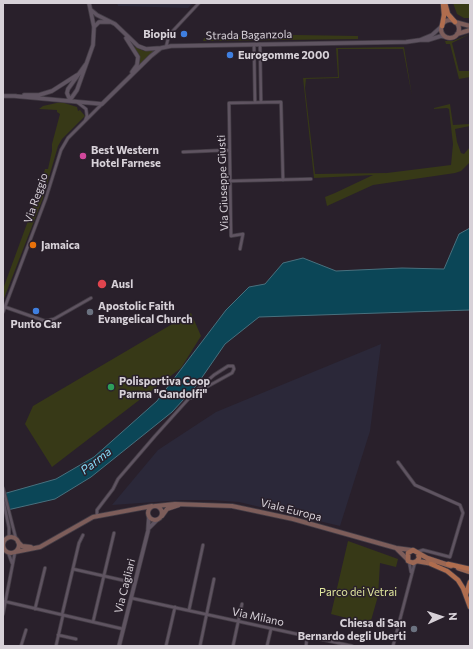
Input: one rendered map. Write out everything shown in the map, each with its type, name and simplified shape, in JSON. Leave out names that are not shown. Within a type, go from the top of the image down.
[{"type":"highway","points":[[444,3],[448,14],[454,22]]},
{"type":"highway","points":[[442,26],[444,3]]},
{"type":"highway","points":[[431,564],[455,576],[461,584],[470,607]]},
{"type":"highway","points":[[448,564],[470,569]]},
{"type":"highway","points":[[467,598],[466,590],[470,582]]},
{"type":"main road","name":"Strada Baganzola","points":[[442,26],[446,21],[454,22]]},
{"type":"main road","points":[[454,22],[470,26]]},
{"type":"main road","points":[[454,22],[458,28],[456,34]]},
{"type":"main road","points":[[442,26],[442,32],[446,37]]},
{"type":"main road","name":"Strada Baganzola","points":[[446,37],[452,37],[456,34],[470,30]]},
{"type":"main road","points":[[138,510],[145,512],[152,520],[159,518],[167,509],[179,504]]},
{"type":"main road","name":"Viale Europa","points":[[15,552],[33,550],[84,521],[97,516],[154,506],[179,504],[239,507],[314,525],[396,548],[411,550]]},
{"type":"main road","points":[[149,516],[148,510],[154,506],[161,510],[159,518]]},
{"type":"main road","points":[[3,551],[8,552],[15,552],[18,548],[17,541],[5,542],[4,547],[8,552]]},
{"type":"main road","name":"Viale Europa","points":[[17,541],[21,546],[28,547],[45,544]]},
{"type":"main road","points":[[396,548],[408,560],[470,573]]},
{"type":"main road","points":[[408,560],[407,554],[411,550],[418,552],[427,558],[448,564],[470,573]]},
{"type":"main road","points":[[416,562],[418,552]]},
{"type":"street","points":[[85,121],[164,47],[169,35],[199,3]]},
{"type":"street","points":[[70,100],[77,90],[92,49],[94,30],[89,5]]},
{"type":"street","name":"Strada Baganzola","points":[[89,5],[94,13],[111,22],[132,42],[142,48],[178,45],[391,43],[428,40],[441,36],[446,37]]},
{"type":"street","points":[[94,30],[98,23],[111,22]]},
{"type":"street","name":"Strada Baganzola","points":[[420,40],[436,34],[442,26]]},
{"type":"street","points":[[125,34],[139,59],[128,80]]},
{"type":"street","points":[[254,44],[255,102],[281,102],[283,180]]},
{"type":"street","points":[[260,44],[260,102]]},
{"type":"street","points":[[70,100],[67,90],[86,63]]},
{"type":"street","points":[[3,96],[37,95],[50,92],[77,75]]},
{"type":"street","points":[[14,96],[102,104]]},
{"type":"street","points":[[75,101],[87,110],[85,121]]},
{"type":"street","name":"Via Giuseppe Giusti","points":[[240,249],[243,234],[231,236],[229,103],[255,102]]},
{"type":"street","name":"Via Reggio","points":[[3,312],[46,198],[61,150],[68,138],[85,121]]},
{"type":"street","points":[[183,152],[229,150]]},
{"type":"street","points":[[230,181],[311,179]]},
{"type":"street","points":[[5,307],[45,321],[54,319],[91,298]]},
{"type":"street","points":[[97,516],[97,509],[112,490],[119,478],[190,398],[213,376],[228,366],[233,366],[234,369],[232,373],[190,398]]},
{"type":"street","points":[[398,462],[415,485],[460,505],[463,513],[450,557],[423,550],[418,552]]},
{"type":"street","points":[[3,488],[9,509],[13,534],[17,541]]},
{"type":"street","points":[[3,499],[9,534],[5,542]]},
{"type":"street","name":"Via Cagliari","points":[[119,646],[148,531],[149,516]]},
{"type":"street","name":"Via Cagliari","points":[[148,531],[152,524],[159,518]]},
{"type":"street","points":[[93,622],[114,533]]},
{"type":"street","points":[[56,646],[73,569],[83,535]]},
{"type":"street","points":[[189,610],[203,545]]},
{"type":"street","points":[[8,552],[12,563]]},
{"type":"street","points":[[3,614],[4,602],[15,552]]},
{"type":"street","points":[[408,560],[411,572]]},
{"type":"street","points":[[393,646],[411,572],[416,562]]},
{"type":"street","points":[[35,609],[45,568]]},
{"type":"street","points":[[73,569],[135,583]]},
{"type":"street","points":[[200,646],[214,579]]},
{"type":"street","name":"Via Milano","points":[[131,598],[352,646]]},
{"type":"street","points":[[4,602],[124,629]]},
{"type":"street","points":[[233,646],[242,604]]},
{"type":"street","points":[[166,646],[175,607]]},
{"type":"street","points":[[267,646],[271,629]]},
{"type":"street","points":[[21,646],[26,630]]},
{"type":"street","points":[[58,635],[76,639]]},
{"type":"street","points":[[306,646],[307,637]]},
{"type":"shaded area","points":[[117,3],[193,3],[188,8],[118,6]]},
{"type":"shaded area","points":[[381,344],[370,431],[340,526],[239,502],[183,500],[112,505],[158,450],[216,412]]},
{"type":"green space","points":[[453,3],[470,3],[470,18],[464,18],[457,14]]},
{"type":"green space","points":[[470,34],[452,43],[459,71],[470,71],[470,77],[459,79],[450,44],[446,44],[445,41],[453,41]]},
{"type":"green space","points":[[296,35],[358,36],[358,39],[203,41],[204,38]]},
{"type":"green space","points":[[133,46],[144,51],[156,50],[139,65],[140,56]]},
{"type":"green space","points":[[404,47],[412,96],[403,49],[338,49],[339,78],[306,79],[305,88],[315,174],[387,173],[451,165],[453,144],[449,109],[434,109],[450,104],[453,125],[470,124],[470,126],[455,129],[457,142],[461,153],[464,154],[470,147],[470,162],[461,171],[455,173],[373,185],[327,206],[325,197],[373,175],[314,178],[303,78],[338,77],[336,48]]},
{"type":"green space","points":[[61,102],[77,107],[78,111],[80,110],[85,116],[62,139],[58,146],[43,198],[3,301],[3,289],[36,199],[45,169],[48,169],[52,144],[60,114],[57,110],[39,109],[43,106]]},
{"type":"green space","name":"Polisportiva Coop Parma \"Gandolfi\"","points":[[191,313],[201,336],[181,368],[52,467],[25,424],[33,406]]},
{"type":"green space","name":"Parco dei Vetrai","points":[[348,541],[398,559],[396,567],[380,563],[378,596],[370,624],[331,614]]},
{"type":"water","name":"Parma","points":[[470,228],[470,310],[259,317],[225,344],[196,386],[172,412],[91,477],[55,499],[3,511],[3,494],[56,479],[94,457],[157,401],[226,310],[249,287],[265,284],[283,263],[303,258],[336,271],[402,268],[444,269],[459,234]]},
{"type":"place","name":"Biopiu","points":[[184,34]]},
{"type":"place","name":"Eurogomme 2000","points":[[230,55]]},
{"type":"place","name":"Best Western Hotel Farnese","points":[[83,156]]},
{"type":"place","name":"Jamaica","points":[[33,245]]},
{"type":"place","name":"Ausl","points":[[102,284]]},
{"type":"place","name":"Punto Car","points":[[36,311]]},
{"type":"place","name":"Apostolic Faith Evangelical Church","points":[[90,312]]},
{"type":"place","name":"Polisportiva Coop Parma \"Gandolfi\"","points":[[111,387]]},
{"type":"place","name":"Chiesa di San Bernardo degli Uberti","points":[[414,629]]}]
